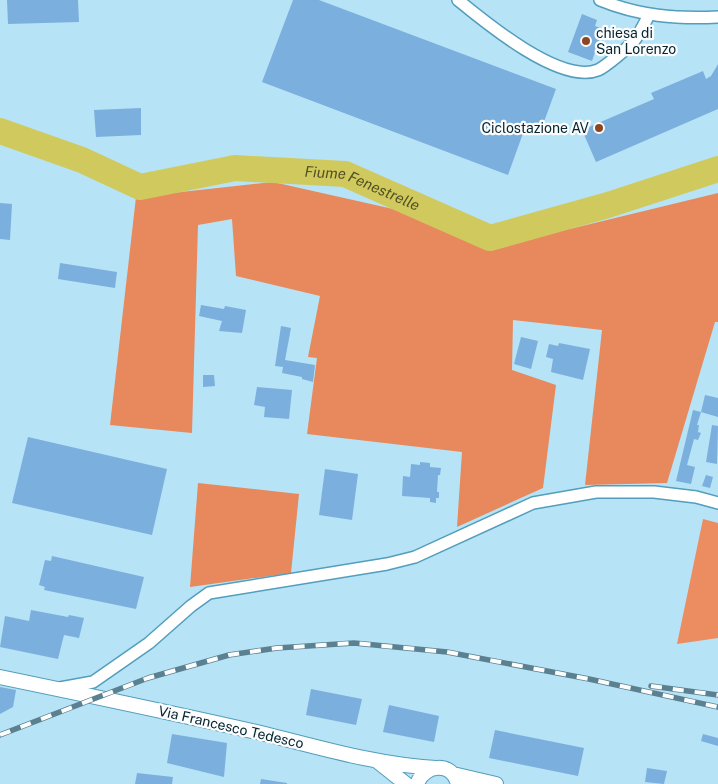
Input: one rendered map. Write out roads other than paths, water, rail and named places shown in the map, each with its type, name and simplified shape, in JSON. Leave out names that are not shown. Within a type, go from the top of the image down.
[{"type":"street","points":[[458,0],[535,57],[561,68],[582,73],[598,70],[636,40],[649,15]]},
{"type":"street","points":[[600,0],[649,15],[688,18],[718,16]]},
{"type":"street","points":[[56,688],[92,682],[149,643],[191,606],[209,593],[387,564],[415,557],[533,503],[596,492],[654,492],[696,497],[718,503]]},
{"type":"street","name":"Via Francesco Tedesco","points":[[0,676],[376,760],[420,767],[442,768],[455,779],[496,784]]},
{"type":"street","name":"Via Francesco Tedesco","points":[[376,760],[406,784]]},
{"type":"street","points":[[417,784],[424,773],[436,768]]},
{"type":"waterway","name":"Fiume Fenestrelle","points":[[0,131],[82,160],[140,187],[235,168],[345,174],[490,238],[608,205],[718,169]]},
{"type":"railway","points":[[0,735],[148,678],[229,655],[277,648],[354,643],[447,652],[589,679],[718,707]]},
{"type":"railway","points":[[651,686],[718,695]]},
{"type":"place","name":"chiesa di San Lorenzo","points":[[586,41]]},
{"type":"place","name":"Ciclostazione AV","points":[[599,128]]}]
